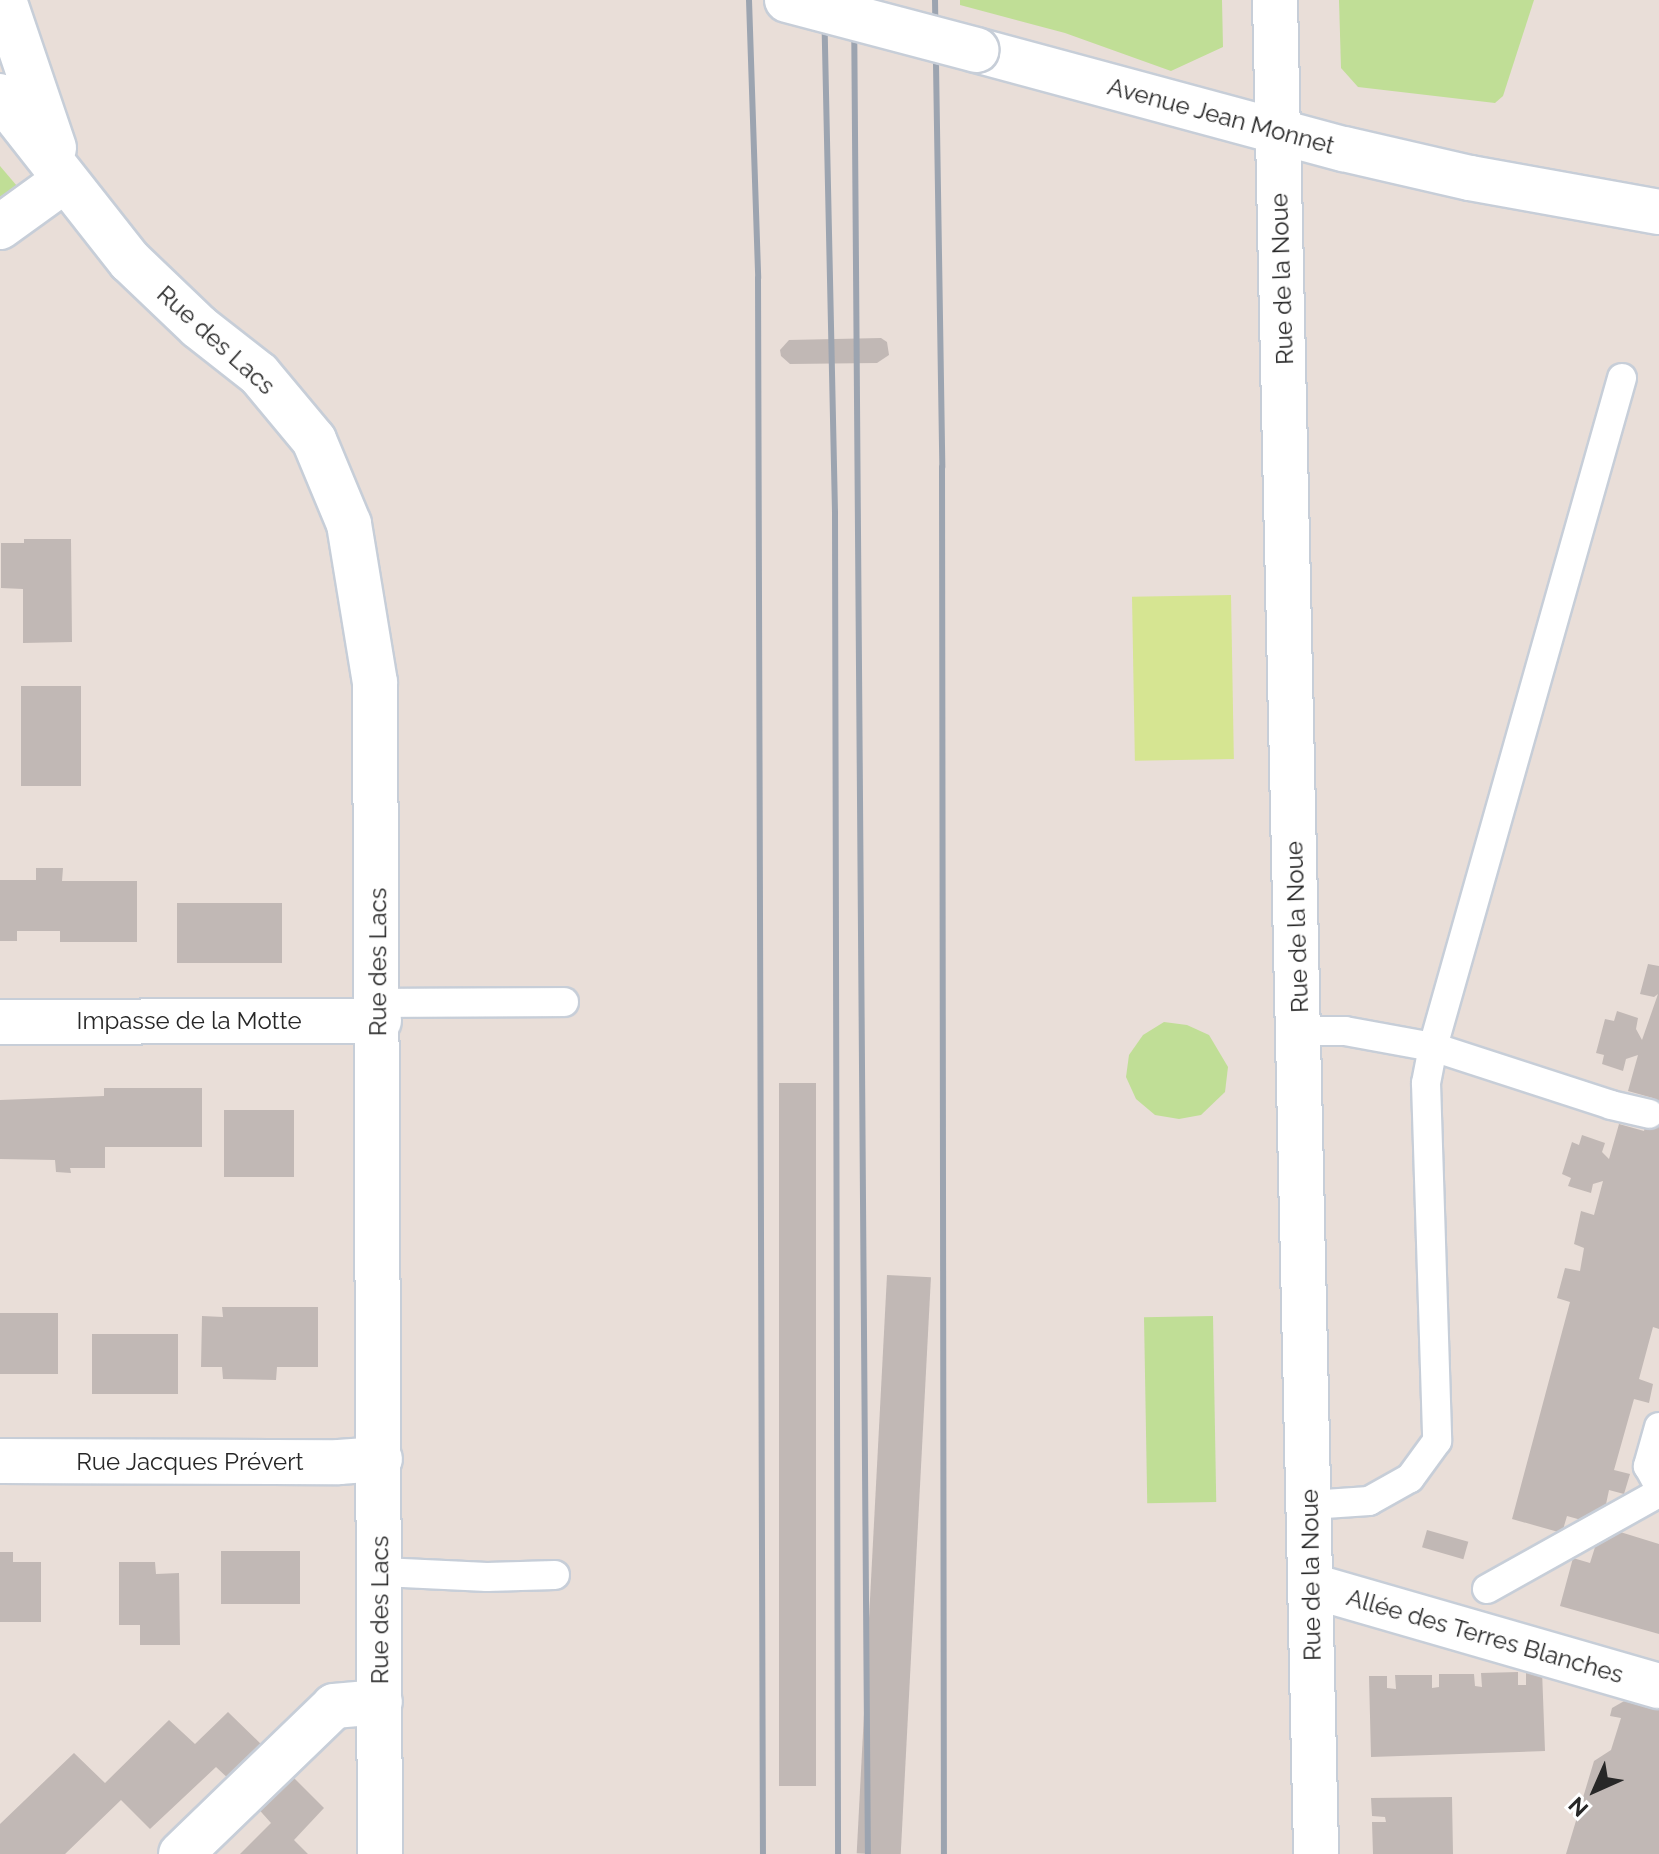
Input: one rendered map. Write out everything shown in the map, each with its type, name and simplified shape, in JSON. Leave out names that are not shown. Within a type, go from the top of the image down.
[{"type":"street","name":"Rue des Lacs","points":[[4,0],[65,180]]},
{"type":"street","name":"Avenue Jean Monnet","points":[[787,0],[1279,132],[1470,178],[1659,212]]},
{"type":"street","name":"Rue de la Noue","points":[[1275,0],[1316,1854]]},
{"type":"street","name":"Rue des Lacs","points":[[0,96],[130,261],[199,327],[259,374],[314,440],[349,524],[375,682],[382,1572],[380,1854]]},
{"type":"street","points":[[0,227],[65,180]]},
{"type":"street","name":"Impasse de la Motte","points":[[0,1022],[379,1012]]},
{"type":"street","name":"Rue Jacques Prévert","points":[[0,1461],[339,1462],[380,1459]]},
{"type":"street","name":"Allée des Terres Blanches","points":[[1312,1586],[1659,1686]]},
{"type":"street","points":[[181,1854],[334,1706],[380,1702]]},
{"type":"lane","points":[[1310,1505],[1369,1501],[1410,1478],[1437,1441],[1426,1083],[1433,1047],[1622,378]]},
{"type":"lane","points":[[379,1012],[564,1002]]},
{"type":"lane","points":[[1300,1031],[1345,1031],[1433,1047],[1611,1105],[1649,1114]]},
{"type":"lane","points":[[1659,1427],[1648,1466],[1659,1486]]},
{"type":"lane","points":[[1487,1589],[1659,1493]]},
{"type":"lane","points":[[382,1572],[487,1577],[555,1575]]},
{"type":"green space","points":[[960,0],[1222,0],[1223,47],[1171,71],[1065,33],[960,5]]},
{"type":"green space","points":[[1339,0],[1534,0],[1503,96],[1495,103],[1358,87],[1341,68]]},
{"type":"green space","points":[[0,166],[17,186],[0,197]]},
{"type":"green space","points":[[1231,595],[1234,759],[1135,761],[1132,597]]},
{"type":"green space","points":[[1164,1022],[1187,1025],[1209,1035],[1228,1067],[1225,1092],[1201,1115],[1179,1119],[1155,1115],[1136,1099],[1126,1077],[1129,1055],[1143,1035]]},
{"type":"green space","points":[[1213,1316],[1216,1502],[1147,1503],[1144,1317]]},
{"type":"building","points":[[881,338],[887,342],[889,355],[877,363],[790,364],[781,356],[780,350],[789,340]]},
{"type":"building","points":[[24,539],[71,539],[72,642],[23,643],[23,589],[1,588],[1,543],[24,543]]},
{"type":"building","points":[[21,686],[81,686],[81,786],[21,786]]},
{"type":"building","points":[[36,868],[63,868],[62,881],[137,881],[137,942],[60,942],[60,931],[17,931],[17,941],[0,941],[0,880],[36,880]]},
{"type":"building","points":[[177,903],[282,903],[282,963],[177,963]]},
{"type":"building","points":[[1648,964],[1659,966],[1659,1329],[1653,1327],[1639,1379],[1653,1384],[1649,1403],[1634,1399],[1614,1470],[1630,1474],[1624,1494],[1609,1490],[1605,1509],[1585,1521],[1567,1516],[1562,1533],[1512,1519],[1570,1302],[1557,1298],[1565,1268],[1580,1271],[1584,1248],[1574,1244],[1581,1211],[1594,1215],[1603,1181],[1593,1184],[1591,1193],[1568,1186],[1571,1178],[1562,1174],[1572,1142],[1579,1145],[1582,1135],[1605,1143],[1602,1152],[1609,1159],[1619,1124],[1644,1131],[1653,1098],[1628,1091],[1638,1055],[1626,1059],[1623,1071],[1602,1064],[1604,1055],[1596,1053],[1605,1019],[1614,1021],[1617,1011],[1638,1018],[1636,1029],[1642,1040],[1658,994],[1654,997],[1640,994]]},
{"type":"building","points":[[779,1083],[816,1083],[816,1786],[779,1786]]},
{"type":"building","points":[[104,1088],[202,1088],[202,1147],[105,1147],[105,1168],[70,1168],[71,1173],[56,1172],[55,1160],[0,1159],[0,1100],[104,1096]]},
{"type":"building","points":[[224,1110],[294,1110],[294,1177],[224,1177]]},
{"type":"building","points":[[887,1275],[931,1277],[901,1854],[857,1853]]},
{"type":"building","points":[[222,1307],[318,1307],[318,1367],[277,1367],[276,1380],[223,1379],[222,1367],[201,1367],[202,1316],[223,1317]]},
{"type":"building","points":[[0,1313],[58,1313],[58,1374],[0,1374]]},
{"type":"building","points":[[92,1334],[178,1334],[178,1394],[92,1394]]},
{"type":"building","points":[[1427,1530],[1468,1542],[1463,1559],[1422,1547]]},
{"type":"building","points":[[1617,1531],[1659,1544],[1659,1634],[1560,1606],[1573,1558],[1590,1563],[1596,1544]]},
{"type":"building","points":[[221,1551],[300,1551],[300,1604],[221,1604]]},
{"type":"building","points":[[0,1552],[13,1552],[13,1562],[41,1562],[41,1622],[0,1622]]},
{"type":"building","points":[[119,1562],[155,1562],[156,1574],[179,1573],[180,1645],[140,1645],[140,1625],[119,1625]]},
{"type":"building","points":[[1542,1670],[1545,1751],[1371,1757],[1369,1676],[1387,1676],[1387,1688],[1396,1689],[1395,1675],[1432,1675],[1432,1688],[1439,1687],[1439,1674],[1474,1674],[1475,1686],[1482,1687],[1481,1673],[1518,1672],[1518,1685],[1526,1685],[1526,1671]]},
{"type":"building","points":[[1626,1700],[1659,1708],[1659,1854],[1566,1854],[1594,1761],[1611,1750],[1621,1718],[1610,1716],[1612,1708]]},
{"type":"building","points":[[228,1712],[265,1748],[232,1782],[216,1767],[150,1829],[121,1800],[65,1854],[0,1854],[0,1824],[74,1753],[105,1783],[169,1720],[195,1744]]},
{"type":"building","points":[[288,1772],[324,1808],[294,1840],[308,1854],[240,1854],[271,1823],[254,1804]]},
{"type":"building","points":[[1452,1797],[1453,1854],[1373,1854],[1372,1822],[1386,1822],[1385,1817],[1372,1816],[1371,1798]]},
{"type":"railway","points":[[749,0],[758,278],[763,1854]]},
{"type":"railway","points":[[824,0],[835,514],[838,1854]]},
{"type":"railway","points":[[854,0],[868,1854]]},
{"type":"railway","points":[[935,0],[942,467],[944,1854]]}]
